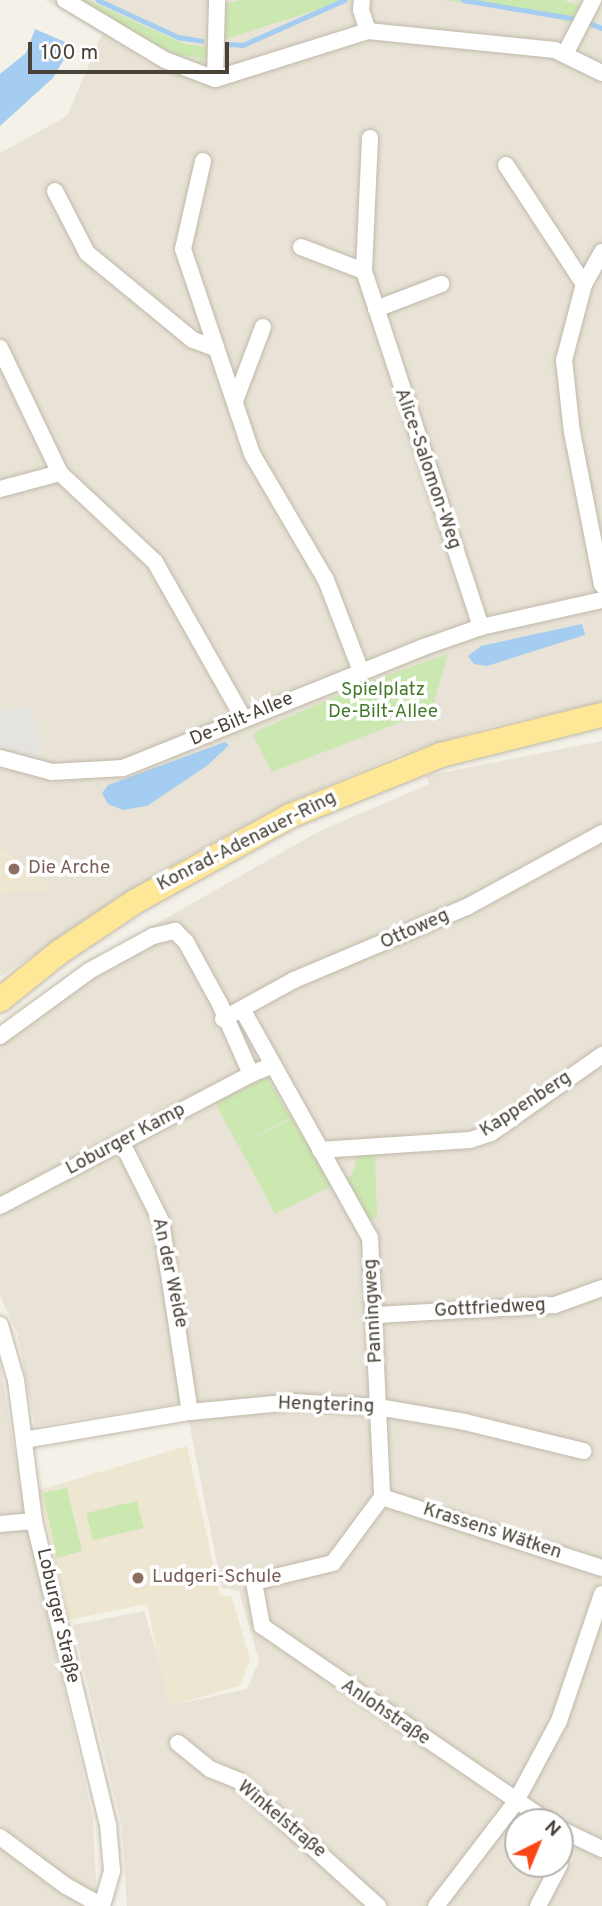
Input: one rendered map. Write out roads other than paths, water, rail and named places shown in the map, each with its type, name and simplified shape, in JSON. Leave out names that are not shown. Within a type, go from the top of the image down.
[{"type":"main road","name":"Konrad-Adenauer-Ring","points":[[0,999],[58,953],[136,901],[290,816],[441,755],[602,715]]},
{"type":"street","points":[[65,0],[165,60],[215,79],[368,31],[565,54],[602,73]]},
{"type":"street","points":[[215,79],[217,0]]},
{"type":"street","points":[[362,1],[368,31]]},
{"type":"street","points":[[565,54],[591,5]]},
{"type":"street","name":"Alice-Salomon-Weg","points":[[370,138],[364,271],[481,627]]},
{"type":"street","points":[[203,161],[183,249],[252,454],[326,580],[360,671]]},
{"type":"street","points":[[506,164],[584,284]]},
{"type":"street","points":[[55,191],[87,253],[193,340],[215,348]]},
{"type":"street","points":[[301,247],[364,271]]},
{"type":"street","points":[[602,252],[584,284],[564,360],[572,432],[602,585]]},
{"type":"street","points":[[376,309],[441,285]]},
{"type":"street","points":[[236,401],[263,327]]},
{"type":"street","points":[[0,348],[60,473],[155,562],[244,719]]},
{"type":"street","points":[[3,486],[60,473]]},
{"type":"street","name":"De-Bilt-Allee","points":[[0,758],[52,772],[105,771],[142,762],[360,671],[481,627],[602,600]]},
{"type":"street","name":"Ottoweg","points":[[223,1020],[294,980],[467,907],[602,833]]},
{"type":"street","points":[[0,1037],[89,971],[167,930],[175,931],[186,942],[220,1004],[223,1020],[251,1074],[273,1066]]},
{"type":"street","name":"Panningweg","points":[[242,1009],[370,1238],[376,1315],[382,1497]]},
{"type":"street","name":"Kappenberg","points":[[320,1150],[470,1140],[491,1133],[602,1055]]},
{"type":"street","name":"Loburger Kamp","points":[[0,1206],[251,1074]]},
{"type":"street","name":"An der Weide","points":[[122,1143],[161,1221],[190,1412]]},
{"type":"street","name":"Gottfriedweg","points":[[376,1315],[555,1305],[602,1288]]},
{"type":"street","name":"Loburger Straße","points":[[0,1325],[16,1380],[34,1521],[108,1824],[112,1871],[102,1906]]},
{"type":"street","name":"Hengtering","points":[[24,1440],[190,1412],[293,1402],[378,1407],[465,1422],[583,1451]]},
{"type":"street","name":"Krassens Wätken","points":[[382,1497],[602,1568]]},
{"type":"street","name":"Anlohstraße","points":[[382,1497],[333,1563],[254,1582],[261,1626],[525,1808]]},
{"type":"street","points":[[0,1524],[34,1521]]},
{"type":"street","points":[[436,1906],[515,1802],[559,1721],[600,1605]]},
{"type":"street","name":"Winkelstraße","points":[[178,1743],[210,1769],[239,1781],[378,1906]]},
{"type":"street","points":[[574,1836],[602,1849]]},
{"type":"street","points":[[0,1837],[66,1886],[102,1906]]},
{"type":"street","points":[[538,1906],[553,1878]]},
{"type":"water","points":[[35,29],[65,42],[67,54],[53,78],[0,126],[0,74],[26,53]]},
{"type":"water","points":[[582,624],[585,635],[487,666],[474,664],[468,656],[481,646]]},
{"type":"water","points":[[225,742],[229,745],[208,765],[147,806],[123,810],[108,804],[102,793],[108,785]]},
{"type":"waterway","points":[[98,0],[178,37],[202,41]]},
{"type":"waterway","points":[[229,44],[243,45],[344,0]]},
{"type":"waterway","points":[[463,0],[578,19]]},
{"type":"waterway","points":[[587,22],[602,28]]},
{"type":"place","name":"Die Arche","points":[[14,869]]},
{"type":"place","name":"Ludgeri-Schule","points":[[138,1578]]},
{"type":"park label","name":"Spielplatz De-Bilt-Allee","points":[[383,702]]}]
